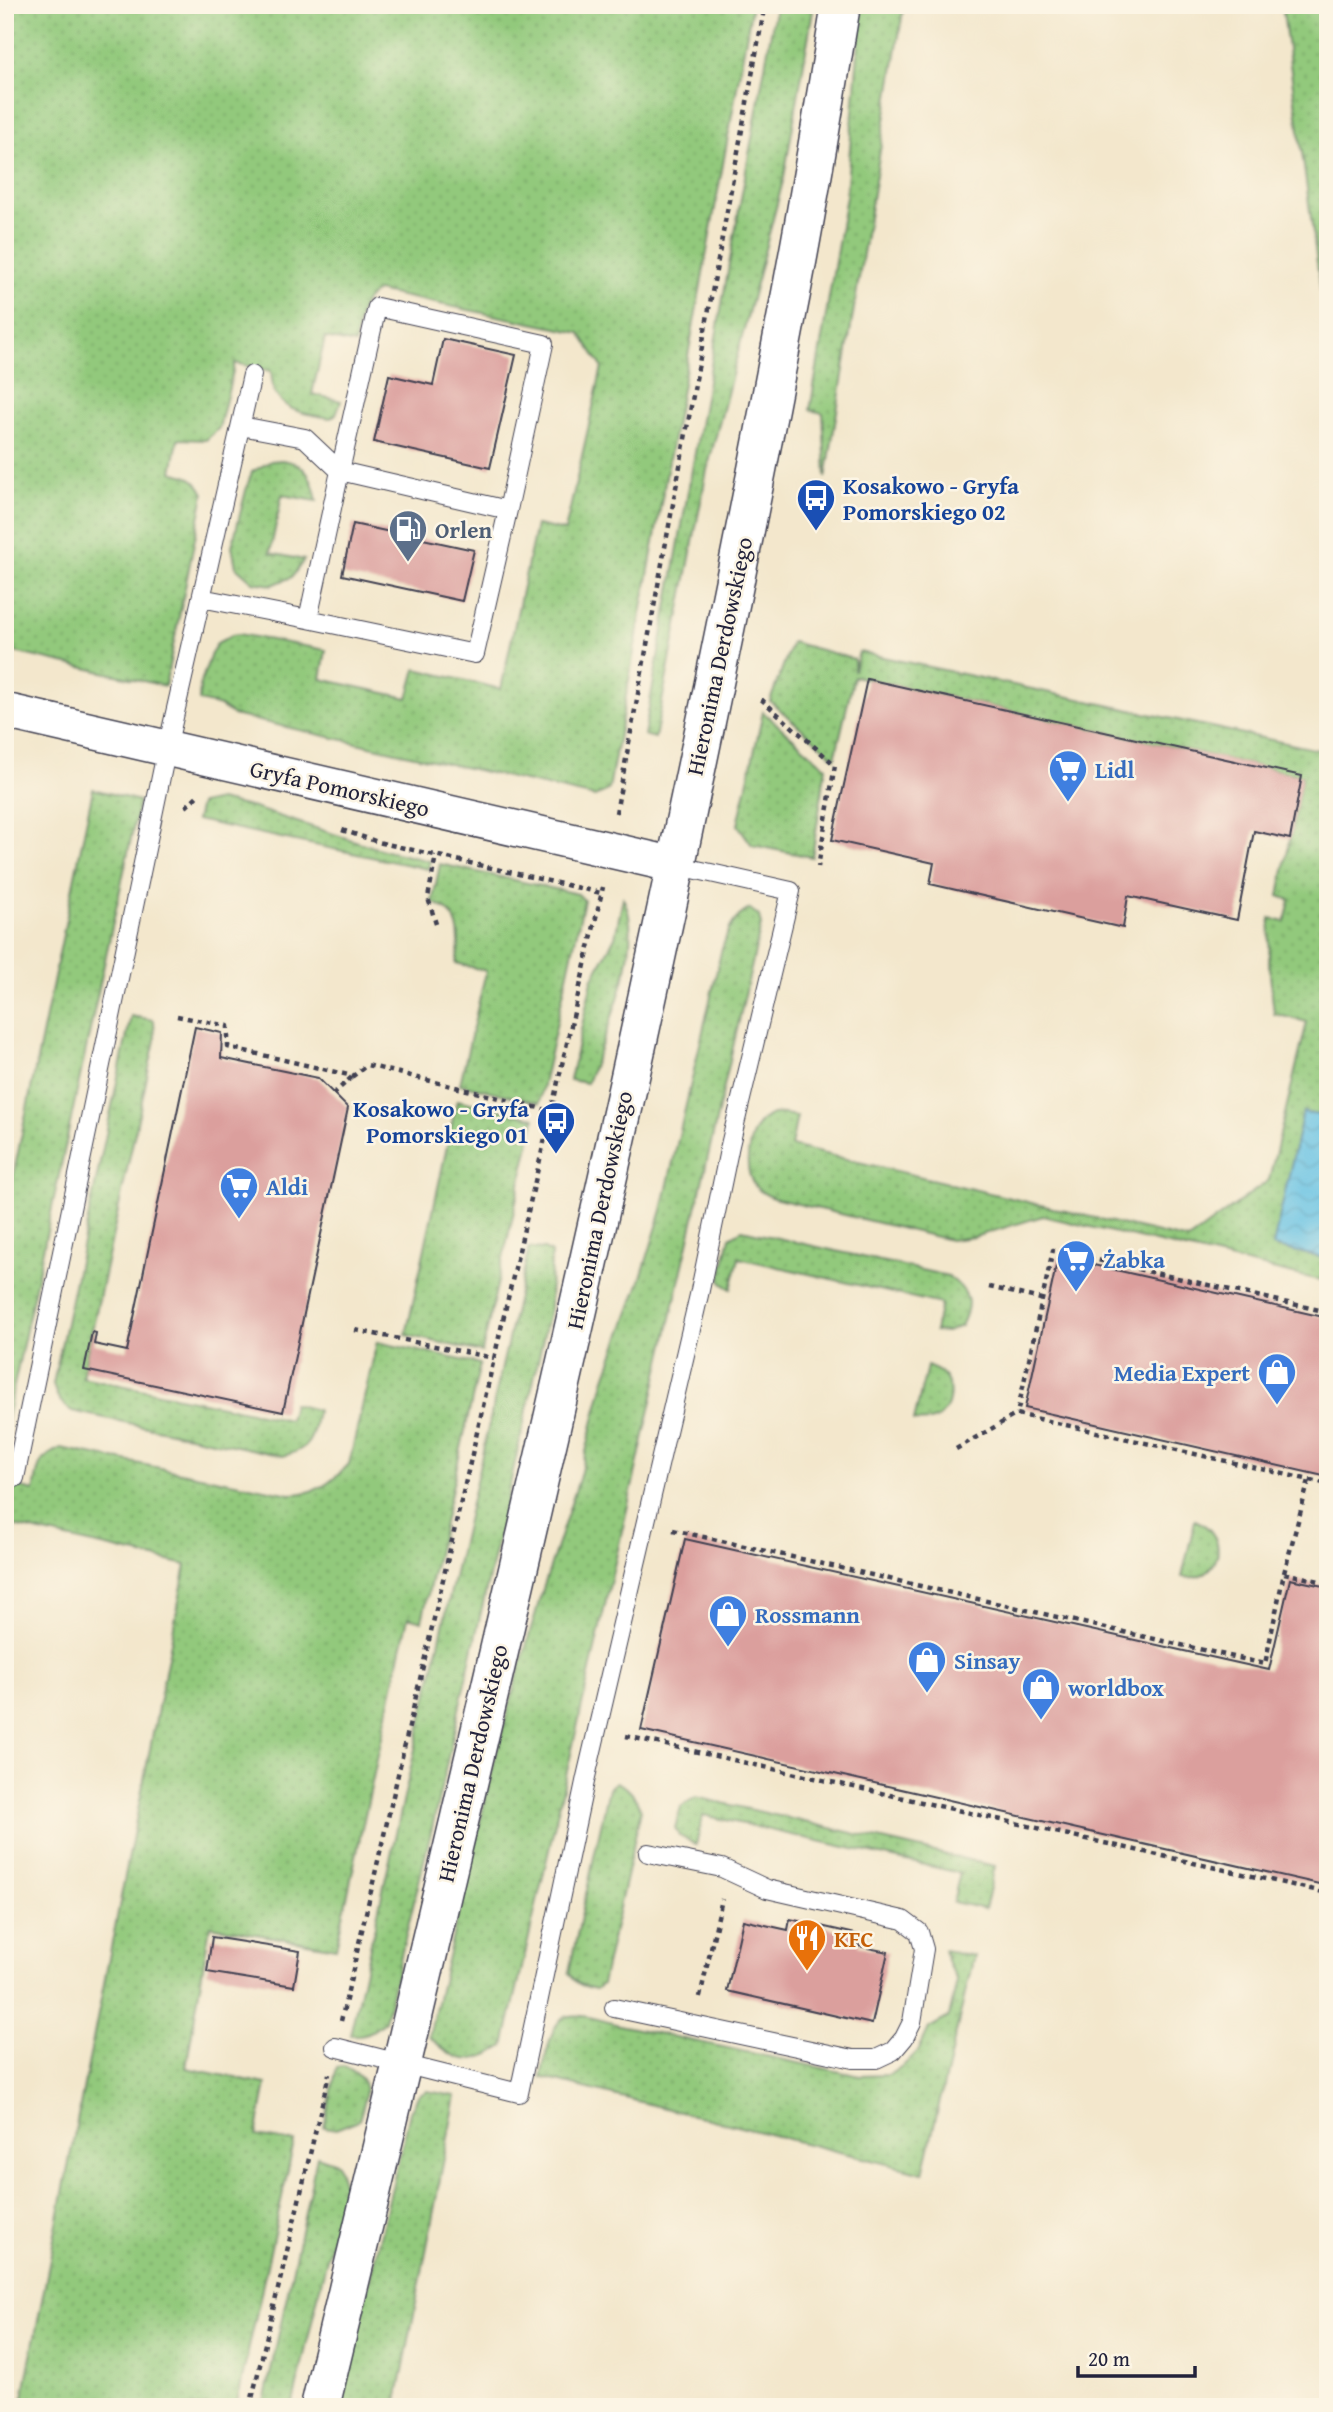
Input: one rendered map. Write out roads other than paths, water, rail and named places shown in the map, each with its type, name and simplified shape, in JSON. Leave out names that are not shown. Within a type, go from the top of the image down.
[{"type":"main road","name":"Hieronima Derdowskiego","points":[[320,2407],[565,1363],[675,865],[784,332],[841,5]]},
{"type":"street","name":"Gryfa Pomorskiego","points":[[5,711],[675,865]]},
{"type":"lane","points":[[201,598],[475,654],[544,344],[377,307],[308,619]]},
{"type":"lane","points":[[15,1478],[167,748],[252,375]]},
{"type":"lane","points":[[241,426],[305,438],[340,471],[508,510]]},
{"type":"lane","points":[[335,2048],[519,2093],[590,1759],[699,1295],[730,1144],[791,891],[675,865]]},
{"type":"lane","points":[[614,2008],[853,2059],[876,2059],[893,2051],[912,2022],[924,1949],[919,1932],[903,1920],[767,1889],[722,1868],[648,1853]]},
{"type":"water","points":[[1303,1112],[1328,1117],[1328,1259],[1273,1246]]},
{"type":"place","name":"Kosakowo - Gryfa Pomorskiego 02","points":[[816,532]]},
{"type":"place","name":"Orlen","points":[[408,563]]},
{"type":"place","name":"Lidl","points":[[1068,803]]},
{"type":"place","name":"Kosakowo - Gryfa Pomorskiego 01","points":[[556,1155]]},
{"type":"place","name":"Aldi","points":[[239,1220]]},
{"type":"place","name":"Żabka","points":[[1076,1293]]},
{"type":"place","name":"Media Expert","points":[[1277,1406]]},
{"type":"place","name":"Rossmann","points":[[728,1648]]},
{"type":"place","name":"Sinsay","points":[[927,1694]]},
{"type":"place","name":"worldbox","points":[[1041,1721]]},
{"type":"place","name":"KFC","points":[[807,1972]]}]
